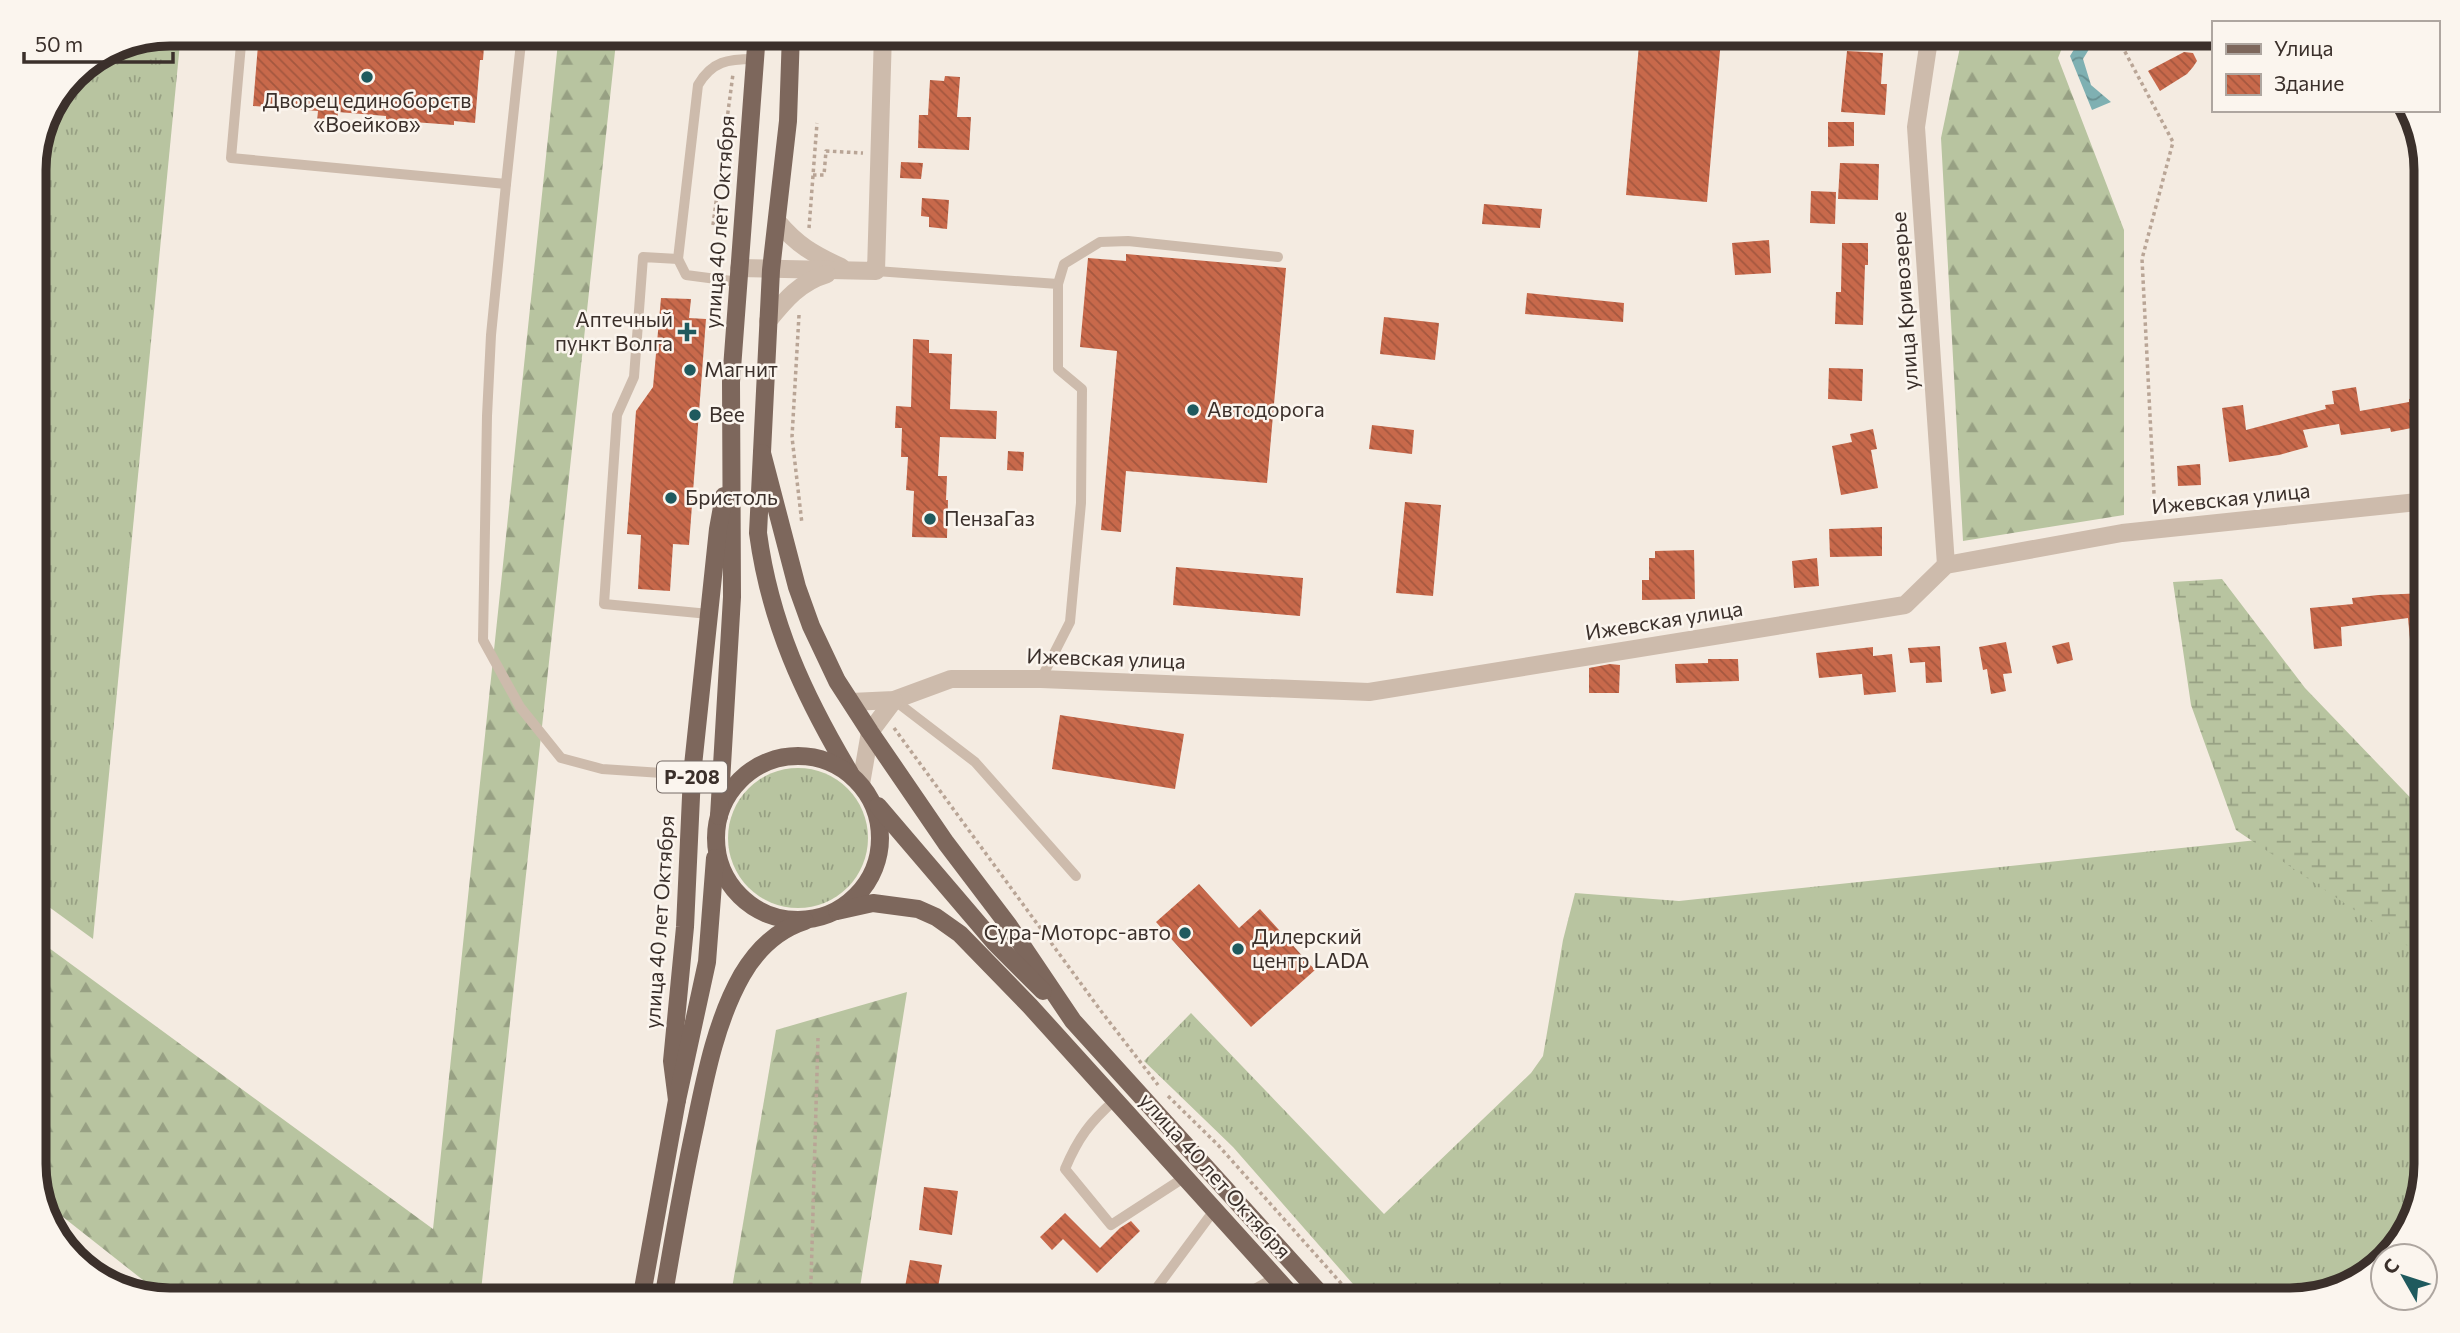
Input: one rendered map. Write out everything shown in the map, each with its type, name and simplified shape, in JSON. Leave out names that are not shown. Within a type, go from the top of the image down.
[{"type":"main road","name":"улица 40 лет Октября","points":[[643,1288],[677,1100],[707,962],[732,597],[732,382],[756,46]]},
{"type":"main road","name":"улица 40 лет Октября","points":[[791,46],[788,121],[771,270],[758,533],[763,569],[797,675],[818,721],[860,784],[880,823],[880,853],[869,880],[860,892],[837,911]]},
{"type":"main road","name":"улица 40 лет Октября","points":[[762,453],[797,587],[811,626],[837,681],[870,732],[946,843],[1009,926],[1073,1021],[1315,1288]]},
{"type":"main road","name":"улица 40 лет Октября","points":[[677,1100],[673,1061],[685,927],[692,775],[718,529],[732,455]]},
{"type":"main road","name":"улица 40 лет Октября","points":[[719,816],[728,795],[742,778],[753,769],[780,757],[795,755],[817,758],[838,765],[860,784]]},
{"type":"main road","points":[[860,784],[995,943],[1073,1021]]},
{"type":"main road","name":"улица 40 лет Октября","points":[[716,845],[724,873],[741,897],[766,914],[780,918],[809,919]]},
{"type":"main road","name":"улица 40 лет Октября","points":[[665,1288],[684,1177],[705,1080],[733,994],[742,975],[761,949],[791,925],[858,905],[884,904],[918,909],[936,917],[960,934],[1286,1288]]},
{"type":"street","points":[[739,275],[771,270],[876,271],[883,46]]},
{"type":"street","name":"улица Кривозерье","points":[[1928,46],[1916,128],[1946,565]]},
{"type":"street","points":[[777,221],[793,240],[808,251],[844,269]]},
{"type":"street","points":[[768,321],[806,281],[844,269]]},
{"type":"street","name":"Ижевская улица","points":[[851,702],[894,701],[951,679],[1041,679],[1369,692],[1905,605],[1946,565],[2122,533],[2414,502]]},
{"type":"street","points":[[860,784],[870,732],[894,701]]},
{"type":"lane","points":[[241,46],[231,158],[506,184]]},
{"type":"lane","points":[[521,46],[490,348],[483,640],[520,707],[561,758],[602,769],[692,775]]},
{"type":"lane","points":[[739,275],[686,275],[678,259],[698,85],[720,61],[754,59]]},
{"type":"lane","points":[[1041,679],[1070,622],[1081,503],[1082,389],[1058,369],[1058,284],[1064,264],[1100,242],[1128,241],[1278,257]]},
{"type":"lane","points":[[678,259],[643,257],[634,377],[617,415],[604,604],[709,614]]},
{"type":"lane","points":[[876,271],[1058,284]]},
{"type":"lane","points":[[894,701],[975,761],[1076,876]]},
{"type":"lane","points":[[1115,1100],[1098,1115],[1076,1143],[1065,1169],[1111,1225],[1185,1177]]},
{"type":"lane","points":[[1159,1288],[1215,1209]]},
{"type":"lane","points":[[1256,1288],[1276,1277]]},
{"type":"path","points":[[2122,46],[2173,142],[2142,259],[2156,529]]},
{"type":"path","points":[[713,225],[735,59]]},
{"type":"path","points":[[808,239],[817,123]]},
{"type":"path","points":[[813,175],[824,175],[826,152],[879,153]]},
{"type":"path","points":[[801,308],[796,332],[792,437],[803,534]]},
{"type":"path","points":[[900,737],[1161,1089],[1218,1145],[1345,1288]]},
{"type":"path","points":[[810,1288],[818,1038]]},
{"type":"green space","points":[[180,46],[93,939],[46,905],[46,162],[58,115],[71,94],[88,76],[108,62],[130,52],[145,48]]},
{"type":"green space","points":[[558,46],[616,46],[481,1288],[170,1288],[150,1286],[55,1211],[52,1203],[46,1171],[46,946],[433,1229]]},
{"type":"green space","points":[[1960,46],[2063,46],[2058,58],[2124,230],[2124,515],[1963,541],[1941,138]]},
{"type":"green space","points":[[2222,579],[2305,688],[2414,801],[2414,950],[2236,830],[2191,705],[2173,582]]},
{"type":"green space","points":[[798,768],[825,774],[847,789],[862,811],[868,838],[862,865],[847,887],[825,902],[798,908],[771,902],[749,887],[734,865],[728,838],[734,811],[749,789],[771,774]]},
{"type":"green space","points":[[2414,823],[2414,1171],[2408,1203],[2386,1242],[2369,1242],[2369,1259],[2366,1262],[2338,1278],[2290,1288],[1356,1288],[1233,1147],[1144,1061],[1191,1013],[1384,1214],[1531,1073],[1543,1056],[1563,940],[1575,893],[1679,901]]},
{"type":"green space","points":[[907,992],[860,1288],[732,1288],[776,1030]]},
{"type":"water","points":[[2076,46],[2091,46],[2083,59],[2091,85],[2111,102],[2092,110],[2070,56]]},
{"type":"building","name":"Дворец единоборств «Воейков»","points":[[258,46],[484,46],[483,60],[480,60],[475,123],[454,121],[454,125],[386,120],[386,116],[338,112],[337,123],[317,121],[318,111],[253,106]]},
{"type":"building","points":[[1639,46],[1720,46],[1707,202],[1626,195]]},
{"type":"building","points":[[1847,51],[1883,53],[1881,84],[1887,84],[1885,115],[1841,112]]},
{"type":"building","points":[[2184,52],[2193,53],[2197,61],[2187,74],[2160,91],[2148,71]]},
{"type":"building","points":[[945,76],[960,77],[957,117],[971,117],[969,150],[918,148],[919,115],[928,115],[930,80],[944,81]]},
{"type":"building","points":[[1828,122],[1854,122],[1854,146],[1828,147]]},
{"type":"building","points":[[901,162],[923,163],[921,179],[900,178]]},
{"type":"building","points":[[1840,163],[1879,164],[1878,200],[1838,199]]},
{"type":"building","points":[[1811,191],[1836,192],[1835,224],[1810,223]]},
{"type":"building","points":[[922,198],[949,200],[947,229],[929,227],[929,217],[921,216]]},
{"type":"building","points":[[1484,204],[1542,209],[1540,228],[1482,224]]},
{"type":"building","points":[[1769,240],[1771,273],[1735,275],[1732,243]]},
{"type":"building","points":[[1842,243],[1868,243],[1863,325],[1835,324],[1836,292],[1841,292]]},
{"type":"building","name":"Автодорога","points":[[1126,254],[1286,268],[1267,483],[1126,471],[1121,532],[1101,530],[1117,351],[1080,347],[1088,258],[1126,261]]},
{"type":"building","points":[[1527,293],[1624,303],[1623,322],[1525,314]]},
{"type":"building","points":[[661,298],[691,299],[689,318],[706,319],[689,545],[673,544],[670,591],[638,589],[641,535],[627,534],[636,411],[653,387]]},
{"type":"building","points":[[1384,317],[1439,323],[1435,360],[1380,354]]},
{"type":"building","points":[[913,339],[929,340],[929,353],[952,354],[950,409],[997,411],[996,439],[940,437],[938,476],[947,476],[947,538],[912,537],[914,491],[906,490],[908,457],[901,457],[902,428],[895,428],[896,406],[911,407]]},
{"type":"building","points":[[1829,368],[1863,369],[1862,401],[1828,399]]},
{"type":"building","points":[[2356,387],[2360,411],[2409,402],[2409,399],[2414,398],[2414,428],[2391,432],[2390,428],[2341,435],[2339,424],[2303,430],[2308,447],[2279,455],[2229,462],[2222,408],[2243,405],[2246,430],[2326,409],[2325,405],[2334,404],[2332,391]]},
{"type":"building","points":[[1372,425],[1414,430],[1412,454],[1369,449]]},
{"type":"building","points":[[1873,429],[1877,449],[1871,450],[1878,488],[1841,495],[1832,446],[1852,442],[1850,434]]},
{"type":"building","points":[[1008,451],[1024,452],[1023,471],[1007,470]]},
{"type":"building","points":[[2200,464],[2201,485],[2178,486],[2177,466]]},
{"type":"building","points":[[1405,502],[1441,505],[1433,596],[1396,593]]},
{"type":"building","points":[[1882,527],[1882,556],[1830,557],[1829,529]]},
{"type":"building","points":[[1694,550],[1695,599],[1642,600],[1642,580],[1649,580],[1649,558],[1655,558],[1655,551]]},
{"type":"building","points":[[1817,558],[1819,586],[1794,588],[1792,561]]},
{"type":"building","points":[[1176,567],[1303,578],[1300,616],[1173,605]]},
{"type":"building","points":[[2414,594],[2414,650],[2411,650],[2408,618],[2341,627],[2342,646],[2314,649],[2310,608],[2353,604],[2352,598]]},
{"type":"building","points":[[2006,642],[2012,673],[2003,674],[2006,691],[1991,694],[1987,669],[1983,670],[1979,647]]},
{"type":"building","points":[[2069,642],[2073,660],[2057,664],[2052,646]]},
{"type":"building","points":[[1940,646],[1942,682],[1926,683],[1925,662],[1910,663],[1908,648]]},
{"type":"building","points":[[1873,647],[1873,656],[1892,654],[1896,692],[1864,695],[1862,674],[1819,678],[1816,653]]},
{"type":"building","points":[[1708,659],[1738,659],[1739,681],[1676,683],[1675,664],[1708,663]]},
{"type":"building","points":[[1620,665],[1619,693],[1589,693],[1589,668]]},
{"type":"building","points":[[1060,715],[1184,734],[1175,789],[1052,769]]},
{"type":"building","name":"Дилерский центр LADA","points":[[1199,884],[1239,928],[1260,909],[1315,970],[1251,1027],[1156,922]]},
{"type":"building","points":[[924,1187],[958,1191],[952,1235],[919,1230]]},
{"type":"building","points":[[1065,1213],[1100,1248],[1131,1221],[1140,1231],[1097,1273],[1063,1239],[1052,1250],[1040,1237]]},
{"type":"building","points":[[910,1260],[942,1265],[938,1288],[905,1287]]},
{"type":"place","name":"Дворец единоборств «Воейков»","points":[[367,77]]},
{"type":"place","name":"Аптечный пункт Волга","points":[[687,332]]},
{"type":"place","name":"Магнит","points":[[690,370]]},
{"type":"place","name":"Автодорога","points":[[1193,410]]},
{"type":"place","name":"Bee","points":[[695,415]]},
{"type":"place","name":"Бристоль","points":[[671,498]]},
{"type":"place","name":"ПензаГаз","points":[[930,519]]},
{"type":"place","name":"Сура-Моторс-авто","points":[[1185,933]]},
{"type":"place","name":"Дилерский центр LADA","points":[[1238,949]]}]
